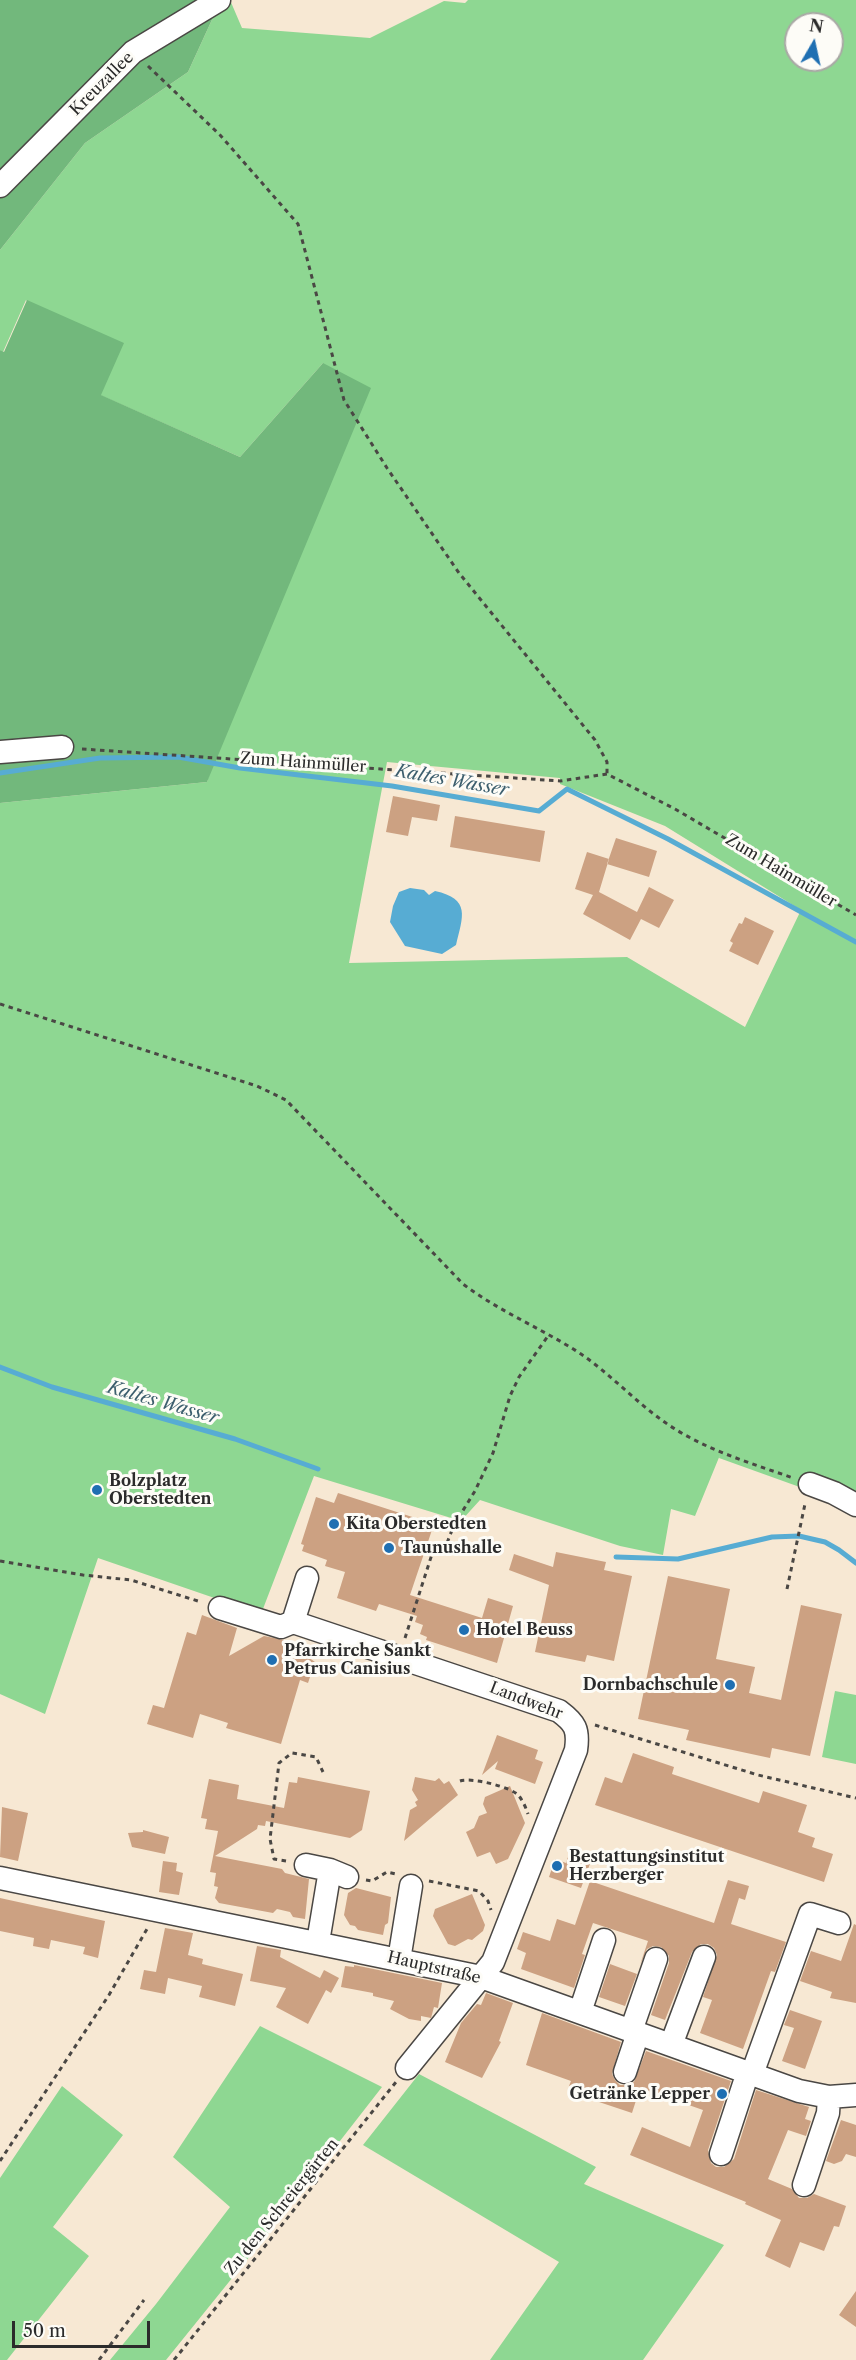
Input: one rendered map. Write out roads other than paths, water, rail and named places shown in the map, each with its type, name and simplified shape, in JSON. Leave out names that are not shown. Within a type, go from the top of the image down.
[{"type":"street","name":"Kreuzallee","points":[[0,186],[133,52],[219,0]]},
{"type":"street","points":[[0,752],[62,747]]},
{"type":"street","points":[[810,1484],[856,1505]]},
{"type":"street","points":[[293,1622],[307,1578]]},
{"type":"street","name":"Landwehr","points":[[220,1608],[281,1627],[293,1622],[559,1711],[586,1728],[493,1962],[407,2068]]},
{"type":"street","points":[[306,1865],[338,1873],[318,1942]]},
{"type":"street","name":"Hauptstraße","points":[[0,1878],[481,1977],[799,2091],[829,2097],[856,2095]]},
{"type":"street","points":[[399,1959],[410,1880]]},
{"type":"street","points":[[721,2154],[810,1914],[839,1923]]},
{"type":"street","points":[[580,2013],[604,1940]]},
{"type":"street","points":[[671,2045],[704,1957]]},
{"type":"street","points":[[625,2072],[630,2030],[648,1964]]},
{"type":"street","points":[[804,2185],[828,2113],[829,2097]]},
{"type":"water","points":[[410,888],[424,890],[429,895],[435,891],[447,894],[459,904],[462,910],[456,945],[442,954],[405,946],[390,922],[399,892]]},
{"type":"waterway","name":"Kaltes Wasser","points":[[0,773],[100,758],[178,757],[240,768],[392,786],[539,811],[567,789],[668,839],[856,942]]},
{"type":"waterway","name":"Kaltes Wasser","points":[[0,1367],[52,1387],[235,1439],[318,1469]]},
{"type":"waterway","name":"Kaltes Wasser","points":[[616,1557],[678,1559],[772,1537],[799,1536],[825,1542],[856,1563]]},
{"type":"place","name":"Bolzplatz Oberstedten","points":[[97,1490]]},
{"type":"place","name":"Kita Oberstedten","points":[[334,1524]]},
{"type":"place","name":"Taunushalle","points":[[389,1548]]},
{"type":"place","name":"Hotel Beuss","points":[[464,1630]]},
{"type":"place","name":"Pfarrkirche Sankt Petrus Canisius","points":[[272,1660]]},
{"type":"place","name":"Dornbachschule","points":[[730,1685]]},
{"type":"place","name":"Bestattungsinstitut Herzberger","points":[[557,1866]]},
{"type":"place","name":"Getränke Lepper","points":[[722,2094]]}]
